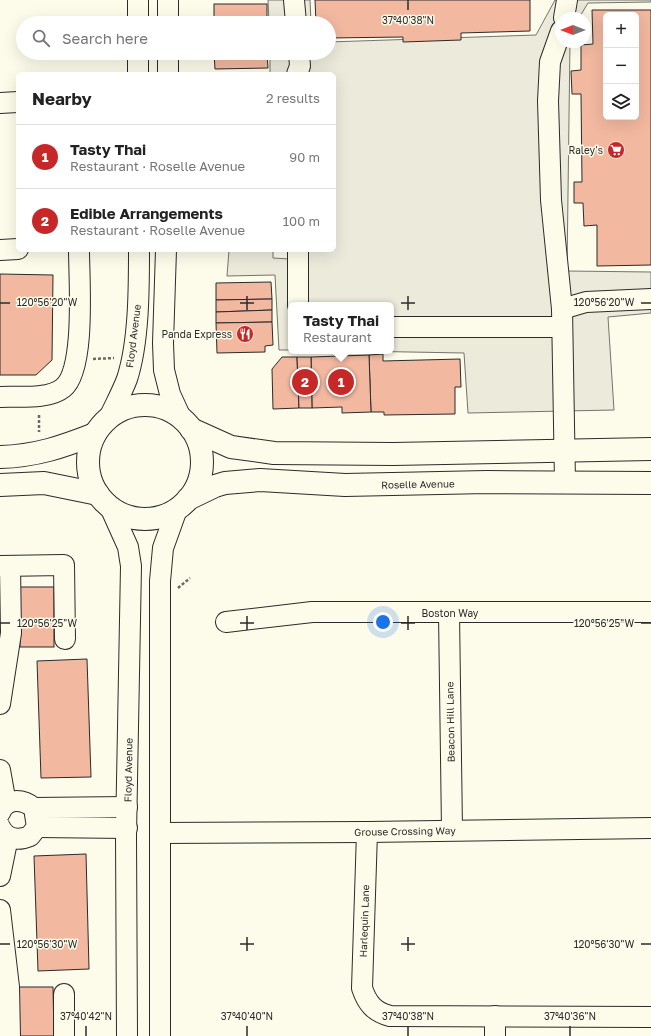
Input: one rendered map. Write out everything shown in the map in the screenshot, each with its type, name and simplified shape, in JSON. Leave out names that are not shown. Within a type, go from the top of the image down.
[{"type":"main road","points":[[0,457],[39,454],[57,449],[102,426],[132,407],[149,406],[166,410],[186,424],[231,447],[274,453],[393,454],[651,449]]},
{"type":"main road","points":[[0,485],[44,483],[104,501],[127,516],[146,519],[166,515],[183,504],[199,477],[201,465],[200,452],[186,424]]},
{"type":"main road","points":[[102,426],[91,444],[88,466],[90,478],[104,501]]},
{"type":"main road","name":"Roselle Avenue","points":[[183,504],[215,486],[237,481],[260,480],[339,485],[565,482],[651,483]]},
{"type":"street","points":[[138,0],[138,16]]},
{"type":"street","points":[[168,0],[168,16]]},
{"type":"street","points":[[294,0],[295,16]]},
{"type":"street","points":[[565,12],[567,0]]},
{"type":"street","points":[[555,48],[550,62],[548,101],[551,200],[562,318],[565,482]]},
{"type":"street","points":[[138,60],[138,72]]},
{"type":"street","points":[[168,60],[168,72]]},
{"type":"street","points":[[298,72],[300,66],[300,60]]},
{"type":"street","points":[[0,103],[16,102]]},
{"type":"street","points":[[0,250],[16,249]]},
{"type":"street","points":[[0,397],[49,394],[64,388],[73,371],[79,347],[79,252]]},
{"type":"street","name":"Floyd Avenue","points":[[102,426],[127,379],[131,364],[136,314],[139,252]]},
{"type":"street","points":[[166,252],[163,343],[164,370],[170,394],[186,424]]},
{"type":"street","points":[[298,252],[298,302]]},
{"type":"street","points":[[394,327],[562,318],[586,302],[651,299]]},
{"type":"street","name":"Floyd Avenue","points":[[104,501],[124,537],[131,557],[127,807],[126,1036]]},
{"type":"street","points":[[160,1036],[160,581],[164,548],[183,504]]},
{"type":"street","points":[[0,704],[11,633],[5,566],[64,565],[65,639]]},
{"type":"street","name":"Boston Way","points":[[226,622],[312,612],[651,612]]},
{"type":"street","name":"Beacon Hill Lane","points":[[449,613],[452,830]]},
{"type":"street","points":[[0,770],[3,808]]},
{"type":"street","points":[[3,808],[13,800],[21,800],[28,803],[35,817],[30,836],[15,840],[4,832]]},
{"type":"street","points":[[35,817],[127,807]]},
{"type":"street","points":[[35,817],[127,828]]},
{"type":"street","name":"Grouse Crossing Way","points":[[160,833],[651,828]]},
{"type":"street","points":[[0,876],[4,832]]},
{"type":"street","name":"Harlequin Lane","points":[[367,832],[362,988],[365,998],[371,1007],[382,1014],[390,1016],[495,1016]]},
{"type":"street","points":[[0,910],[9,987],[10,1036]]},
{"type":"street","points":[[64,994],[64,1036]]},
{"type":"street","points":[[495,1036],[495,1016],[651,1017]]},
{"type":"path","points":[[87,358],[115,358]]},
{"type":"path","points":[[39,408],[39,436]]},
{"type":"shaded area","points":[[268,0],[310,0],[311,16],[269,16]]},
{"type":"shaded area","points":[[555,0],[651,0],[651,2],[588,3],[583,12],[555,12],[555,48],[570,48],[567,271],[651,272],[651,313],[608,317],[614,410],[468,413],[464,353],[394,352],[394,302],[288,302],[288,350],[279,350],[275,275],[227,276],[229,252],[273,252],[273,258],[290,259],[290,252],[336,252],[336,72],[270,72],[270,60],[336,60],[336,42],[536,35]]},
{"type":"building","points":[[315,0],[530,0],[530,31],[461,33],[461,40],[403,42],[403,37],[336,38],[336,16],[316,16]]},
{"type":"building","points":[[214,4],[267,4],[267,16],[214,16]]},
{"type":"building","name":"Raley's","points":[[592,10],[651,10],[651,265],[597,266],[597,225],[584,226],[583,203],[574,203],[574,182],[582,182],[581,94],[572,94],[571,71],[581,70],[581,48],[591,48],[591,44],[593,44]]},
{"type":"building","points":[[214,60],[267,60],[268,68],[215,69]]},
{"type":"building","points":[[0,274],[53,275],[52,360],[36,375],[0,375]]},
{"type":"building","points":[[271,282],[272,299],[216,300],[216,283]]},
{"type":"building","points":[[272,299],[272,310],[216,312],[216,300]]},
{"type":"building","points":[[272,310],[272,322],[216,323],[216,312]]},
{"type":"building","name":"Panda Express","points":[[272,322],[273,345],[265,346],[265,352],[217,353],[216,323]]},
{"type":"building","points":[[383,354],[383,361],[460,359],[461,387],[455,387],[455,414],[384,415],[384,412],[371,412],[369,355]]},
{"type":"building","points":[[369,355],[371,412],[342,413],[342,407],[312,408],[311,357]]},
{"type":"building","points":[[282,357],[297,357],[299,408],[273,409],[272,369]]},
{"type":"building","points":[[297,357],[311,357],[312,408],[299,408]]},
{"type":"building","points":[[20,587],[54,587],[54,647],[20,647]]},
{"type":"building","points":[[87,659],[91,777],[41,778],[37,661]]},
{"type":"building","points":[[86,854],[89,969],[38,971],[34,856]]},
{"type":"building","points":[[18,987],[53,987],[54,1036],[19,1036]]},
{"type":"place","name":"Raley's","points":[[616,150]]},
{"type":"place","name":"Panda Express","points":[[245,334]]},
{"type":"place","name":"Edible Arrangements","points":[[305,382]]},
{"type":"place","name":"Tasty Thai","points":[[341,382]]}]
